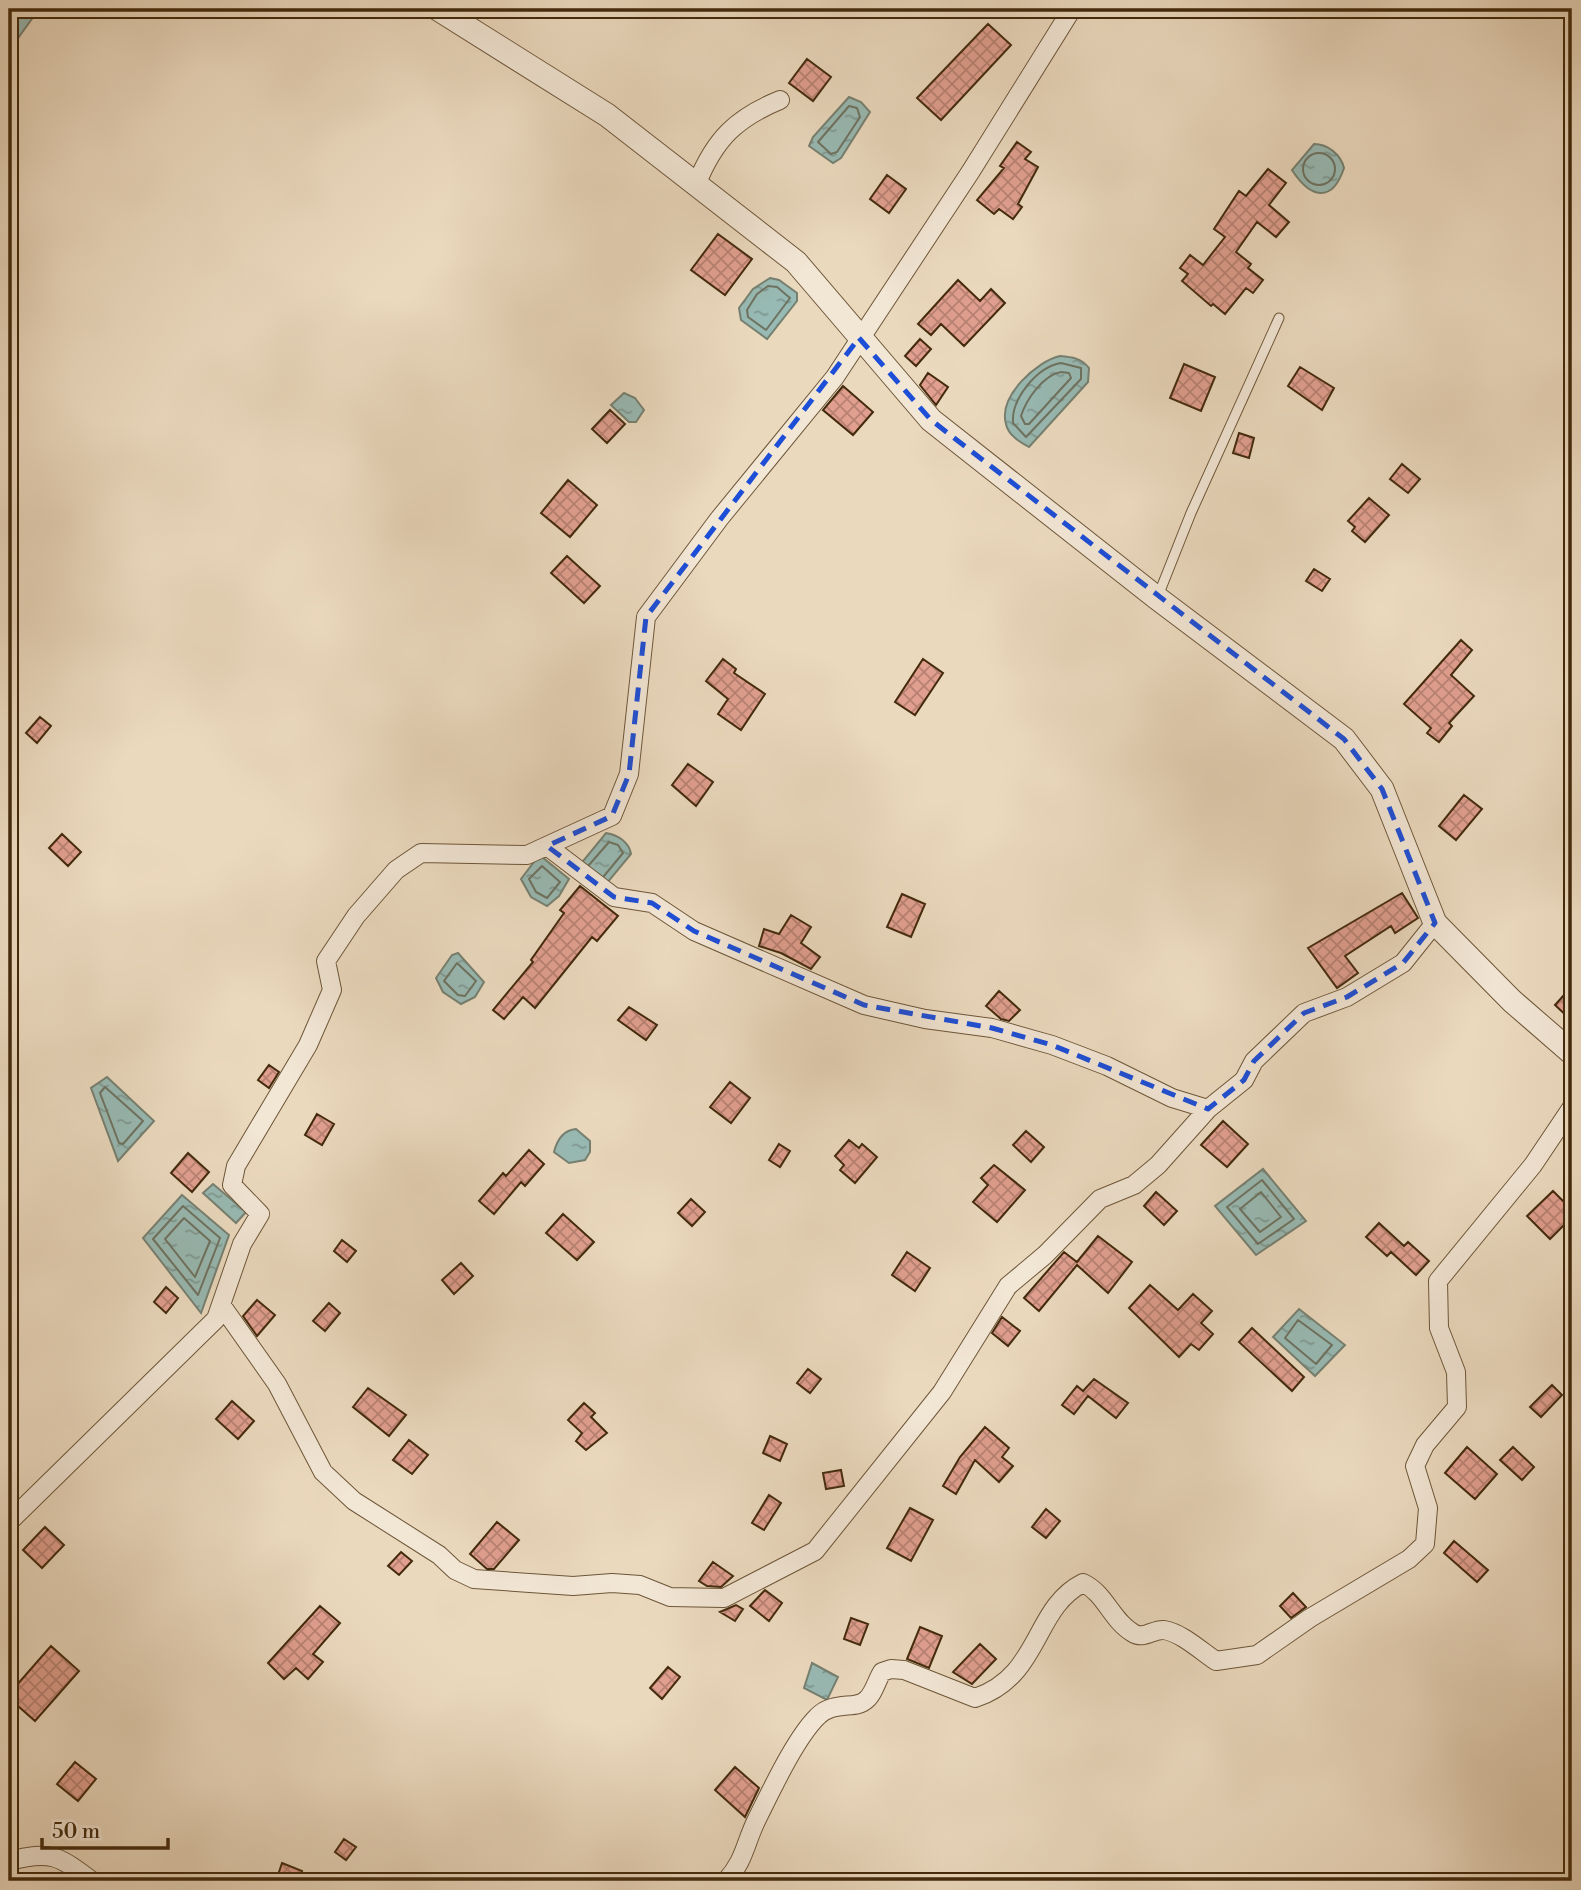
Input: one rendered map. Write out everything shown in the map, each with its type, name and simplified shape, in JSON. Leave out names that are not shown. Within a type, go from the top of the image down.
[{"type":"street","points":[[438,9],[607,116],[796,262],[931,420],[1157,598],[1344,739],[1382,789],[1435,923],[1513,1001],[1572,1053]]},
{"type":"street","points":[[9,1522],[216,1319],[242,1244],[260,1213],[232,1185],[236,1167],[308,1045],[332,990],[326,961],[356,916],[396,870],[421,853],[527,855],[612,816],[629,775],[646,618],[719,519],[835,377],[971,171],[1072,9]]},
{"type":"street","points":[[697,184],[706,161],[736,124],[747,114],[780,100]]},
{"type":"street","points":[[547,846],[614,897],[652,903],[694,932],[864,1006],[925,1019],[992,1028],[1052,1045],[1107,1066],[1172,1098],[1208,1109]]},
{"type":"street","points":[[222,1306],[277,1384],[323,1472],[354,1501],[439,1555],[455,1570],[474,1580],[573,1586],[612,1583],[640,1585],[670,1597],[724,1598],[815,1551],[942,1392],[1008,1286],[1045,1255],[1100,1199],[1134,1185],[1158,1165],[1208,1109],[1244,1080],[1254,1061],[1304,1013],[1347,997],[1402,963],[1435,923]]},
{"type":"street","points":[[726,1881],[746,1852],[756,1822],[811,1724],[832,1707],[867,1700],[882,1672],[891,1669],[904,1670],[975,1699],[990,1693],[1006,1683],[1025,1661],[1060,1600],[1083,1583],[1094,1588],[1133,1633],[1144,1636],[1163,1630],[1178,1635],[1216,1661],[1257,1655],[1310,1618],[1409,1559],[1425,1544],[1428,1508],[1415,1466],[1426,1445],[1457,1407],[1456,1372],[1439,1328],[1438,1281],[1525,1175],[1572,1107]]},
{"type":"street","points":[[9,1861],[42,1853],[66,1862],[92,1881]]},
{"type":"lane","points":[[1157,598],[1191,513],[1279,318]]},
{"type":"highlighted area","points":[[859,338],[931,420],[1344,739],[1382,789],[1435,923],[1403,963],[1347,997],[1304,1013],[1254,1061],[1244,1080],[1208,1109],[1052,1045],[992,1028],[864,1005],[694,931],[652,903],[614,897],[547,846],[612,816],[629,774],[646,617]]},
{"type":"water","points":[[9,9],[39,9],[16,41],[9,40]]},
{"type":"water","points":[[849,97],[861,102],[870,112],[841,158],[833,163],[809,146],[813,137]]},
{"type":"water","points":[[1314,144],[1333,151],[1344,168],[1339,180],[1327,192],[1320,193],[1306,187],[1292,170]]},
{"type":"water","points":[[770,278],[779,280],[797,293],[797,301],[767,339],[741,320],[739,308],[753,289]]},
{"type":"water","points":[[1060,356],[1083,362],[1089,368],[1088,382],[1029,447],[1015,438],[1007,428],[1005,413],[1008,402],[1021,381],[1031,372]]},
{"type":"water","points":[[624,393],[635,398],[644,410],[636,422],[629,422],[611,405]]},
{"type":"water","points":[[606,833],[622,840],[631,854],[607,883],[579,866]]},
{"type":"water","points":[[542,857],[569,879],[559,896],[547,906],[531,897],[521,879],[537,858]]},
{"type":"water","points":[[458,953],[484,982],[475,997],[461,1004],[443,992],[436,978],[452,955]]},
{"type":"water","points":[[107,1077],[154,1121],[118,1161],[91,1088]]},
{"type":"water","points":[[576,1129],[590,1141],[590,1152],[585,1160],[569,1163],[554,1152],[562,1136]]},
{"type":"water","points":[[1263,1169],[1306,1221],[1256,1255],[1215,1206]]},
{"type":"water","points":[[213,1184],[246,1212],[236,1223],[203,1193]]},
{"type":"water","points":[[182,1195],[229,1235],[201,1313],[143,1238]]},
{"type":"water","points":[[1299,1309],[1345,1345],[1315,1376],[1273,1337]]},
{"type":"water","points":[[812,1663],[838,1677],[827,1700],[804,1688]]},
{"type":"building","points":[[988,24],[1011,45],[941,120],[917,98]]},
{"type":"building","points":[[807,59],[831,77],[813,101],[789,83]]},
{"type":"building","points":[[1017,142],[1031,152],[1025,159],[1038,167],[1018,204],[1022,207],[1013,219],[999,209],[994,214],[977,200],[1004,168],[1000,166]]},
{"type":"building","points":[[1268,169],[1286,183],[1269,205],[1289,222],[1276,237],[1257,222],[1236,252],[1251,264],[1248,268],[1263,280],[1253,293],[1246,288],[1225,314],[1213,304],[1211,306],[1182,281],[1188,274],[1180,268],[1190,255],[1203,265],[1225,237],[1214,229],[1239,191],[1246,196]]},
{"type":"building","points":[[887,175],[906,189],[889,213],[870,199]]},
{"type":"building","points":[[718,234],[752,259],[725,295],[691,270]]},
{"type":"building","points":[[958,280],[980,301],[991,289],[1005,303],[964,346],[941,324],[931,335],[918,324]]},
{"type":"building","points":[[920,339],[931,349],[916,366],[905,356]]},
{"type":"building","points":[[1184,364],[1215,377],[1201,411],[1170,398]]},
{"type":"building","points":[[1300,367],[1334,388],[1322,410],[1288,386]]},
{"type":"building","points":[[928,373],[948,387],[936,405],[920,385]]},
{"type":"building","points":[[843,386],[873,412],[853,435],[823,410]]},
{"type":"building","points":[[610,410],[625,424],[607,443],[592,429]]},
{"type":"building","points":[[1239,433],[1254,438],[1249,458],[1233,453]]},
{"type":"building","points":[[1402,464],[1420,479],[1408,493],[1390,479]]},
{"type":"building","points":[[568,480],[597,505],[570,537],[541,513]]},
{"type":"building","points":[[1369,498],[1389,515],[1365,542],[1352,531],[1355,527],[1348,521]]},
{"type":"building","points":[[567,556],[600,586],[584,603],[551,573]]},
{"type":"building","points":[[1314,569],[1330,579],[1322,591],[1306,581]]},
{"type":"building","points":[[1461,640],[1472,650],[1451,675],[1474,696],[1449,723],[1452,726],[1439,742],[1427,733],[1431,728],[1404,704]]},
{"type":"building","points":[[723,659],[736,669],[734,673],[765,694],[741,730],[718,714],[728,699],[706,681]]},
{"type":"building","points":[[923,659],[943,673],[915,715],[895,702]]},
{"type":"building","points":[[40,717],[51,726],[37,743],[26,733]]},
{"type":"building","points":[[688,764],[713,782],[696,806],[672,785]]},
{"type":"building","points":[[1464,795],[1482,809],[1456,840],[1439,826]]},
{"type":"building","points":[[62,834],[81,852],[68,866],[49,848]]},
{"type":"building","points":[[580,886],[618,916],[597,941],[592,937],[535,1008],[523,997],[504,1019],[493,1010],[533,962],[531,960],[564,913],[560,910]]},
{"type":"building","points":[[1402,893],[1418,918],[1395,933],[1391,926],[1345,956],[1358,973],[1337,988],[1308,948]]},
{"type":"building","points":[[902,894],[925,904],[911,937],[887,927]]},
{"type":"building","points":[[791,915],[811,927],[801,943],[820,957],[811,969],[781,953],[759,946],[764,929],[779,934]]},
{"type":"building","points":[[1572,986],[1572,1021],[1555,1005]]},
{"type":"building","points":[[999,991],[1020,1010],[1009,1021],[1001,1019],[986,1006]]},
{"type":"building","points":[[629,1007],[657,1025],[646,1040],[618,1020]]},
{"type":"building","points":[[269,1065],[279,1072],[269,1088],[258,1080]]},
{"type":"building","points":[[730,1082],[750,1098],[731,1123],[710,1107]]},
{"type":"building","points":[[317,1114],[334,1124],[322,1145],[305,1135]]},
{"type":"building","points":[[1223,1121],[1248,1144],[1227,1167],[1201,1145]]},
{"type":"building","points":[[1026,1131],[1044,1147],[1031,1162],[1013,1145]]},
{"type":"building","points":[[849,1140],[859,1148],[862,1144],[877,1157],[855,1183],[840,1170],[844,1165],[835,1156]]},
{"type":"building","points":[[779,1144],[790,1151],[780,1167],[769,1160]]},
{"type":"building","points":[[529,1150],[544,1164],[525,1186],[521,1182],[494,1214],[479,1201],[503,1173],[506,1176]]},
{"type":"building","points":[[188,1153],[209,1172],[192,1192],[171,1173]]},
{"type":"building","points":[[994,1165],[1025,1190],[997,1222],[973,1202],[988,1185],[981,1178]]},
{"type":"building","points":[[1553,1191],[1572,1210],[1572,1217],[1550,1239],[1527,1216]]},
{"type":"building","points":[[1156,1192],[1177,1211],[1164,1225],[1144,1206]]},
{"type":"building","points":[[691,1199],[705,1212],[692,1226],[678,1213]]},
{"type":"building","points":[[563,1214],[594,1242],[577,1260],[546,1233]]},
{"type":"building","points":[[1379,1223],[1404,1246],[1408,1242],[1429,1261],[1416,1275],[1391,1252],[1387,1256],[1366,1237]]},
{"type":"building","points":[[1098,1236],[1132,1262],[1108,1293],[1077,1265],[1039,1311],[1024,1298],[1064,1252],[1077,1262]]},
{"type":"building","points":[[342,1240],[356,1251],[347,1262],[334,1251]]},
{"type":"building","points":[[907,1252],[930,1268],[915,1291],[892,1275]]},
{"type":"building","points":[[461,1263],[473,1276],[454,1294],[442,1280]]},
{"type":"building","points":[[1150,1285],[1178,1310],[1193,1294],[1212,1311],[1201,1323],[1213,1334],[1199,1350],[1191,1344],[1179,1357],[1129,1308]]},
{"type":"building","points":[[166,1287],[178,1298],[166,1313],[154,1302]]},
{"type":"building","points":[[257,1300],[275,1315],[257,1336],[243,1316]]},
{"type":"building","points":[[329,1303],[340,1313],[325,1331],[313,1321]]},
{"type":"building","points":[[1002,1317],[1020,1331],[1008,1346],[992,1333]]},
{"type":"building","points":[[1252,1328],[1304,1377],[1292,1391],[1239,1342]]},
{"type":"building","points":[[808,1369],[821,1379],[810,1393],[797,1383]]},
{"type":"building","points":[[1094,1379],[1128,1403],[1116,1418],[1088,1396],[1074,1414],[1062,1405],[1077,1386],[1083,1391]]},
{"type":"building","points":[[1552,1385],[1562,1395],[1541,1417],[1530,1407]]},
{"type":"building","points":[[368,1388],[406,1415],[389,1436],[353,1407]]},
{"type":"building","points":[[232,1401],[254,1421],[238,1439],[216,1419]]},
{"type":"building","points":[[584,1403],[595,1413],[591,1417],[607,1433],[586,1450],[576,1441],[582,1433],[568,1420]]},
{"type":"building","points":[[985,1427],[1009,1448],[1002,1457],[1013,1466],[999,1482],[975,1460],[956,1494],[943,1486],[960,1457]]},
{"type":"building","points":[[770,1436],[787,1444],[780,1461],[763,1453]]},
{"type":"building","points":[[409,1440],[428,1455],[412,1474],[393,1460]]},
{"type":"building","points":[[1467,1447],[1497,1474],[1475,1499],[1445,1473]]},
{"type":"building","points":[[1513,1447],[1534,1467],[1522,1480],[1500,1460]]},
{"type":"building","points":[[841,1470],[844,1486],[826,1489],[823,1473]]},
{"type":"building","points":[[769,1495],[781,1503],[764,1530],[752,1523]]},
{"type":"building","points":[[910,1508],[933,1520],[911,1561],[887,1548]]},
{"type":"building","points":[[1046,1509],[1060,1521],[1046,1538],[1032,1527]]},
{"type":"building","points":[[497,1522],[519,1540],[494,1569],[487,1569],[470,1554]]},
{"type":"building","points":[[45,1527],[64,1545],[42,1568],[23,1550]]},
{"type":"building","points":[[1454,1541],[1488,1570],[1477,1582],[1444,1553]]},
{"type":"building","points":[[401,1552],[412,1561],[399,1575],[388,1566]]},
{"type":"building","points":[[713,1562],[733,1576],[721,1587],[707,1586],[699,1581]]},
{"type":"building","points":[[765,1590],[782,1603],[769,1621],[750,1606]]},
{"type":"building","points":[[1293,1593],[1306,1607],[1291,1618],[1280,1606]]},
{"type":"building","points":[[736,1605],[743,1609],[735,1621],[720,1612]]},
{"type":"building","points":[[320,1606],[340,1623],[313,1654],[323,1662],[308,1679],[296,1668],[284,1679],[268,1663]]},
{"type":"building","points":[[851,1618],[868,1624],[860,1645],[844,1639]]},
{"type":"building","points":[[920,1627],[942,1636],[929,1668],[907,1659]]},
{"type":"building","points":[[980,1644],[996,1659],[972,1684],[953,1672]]},
{"type":"building","points":[[51,1646],[79,1671],[35,1721],[9,1698],[9,1694]]},
{"type":"building","points":[[668,1667],[680,1677],[662,1699],[650,1688]]},
{"type":"building","points":[[75,1762],[96,1779],[78,1801],[57,1784]]},
{"type":"building","points":[[735,1767],[759,1788],[745,1817],[715,1790]]},
{"type":"building","points":[[344,1839],[356,1847],[346,1860],[335,1852]]},
{"type":"building","points":[[282,1863],[302,1871],[298,1881],[276,1881]]}]
